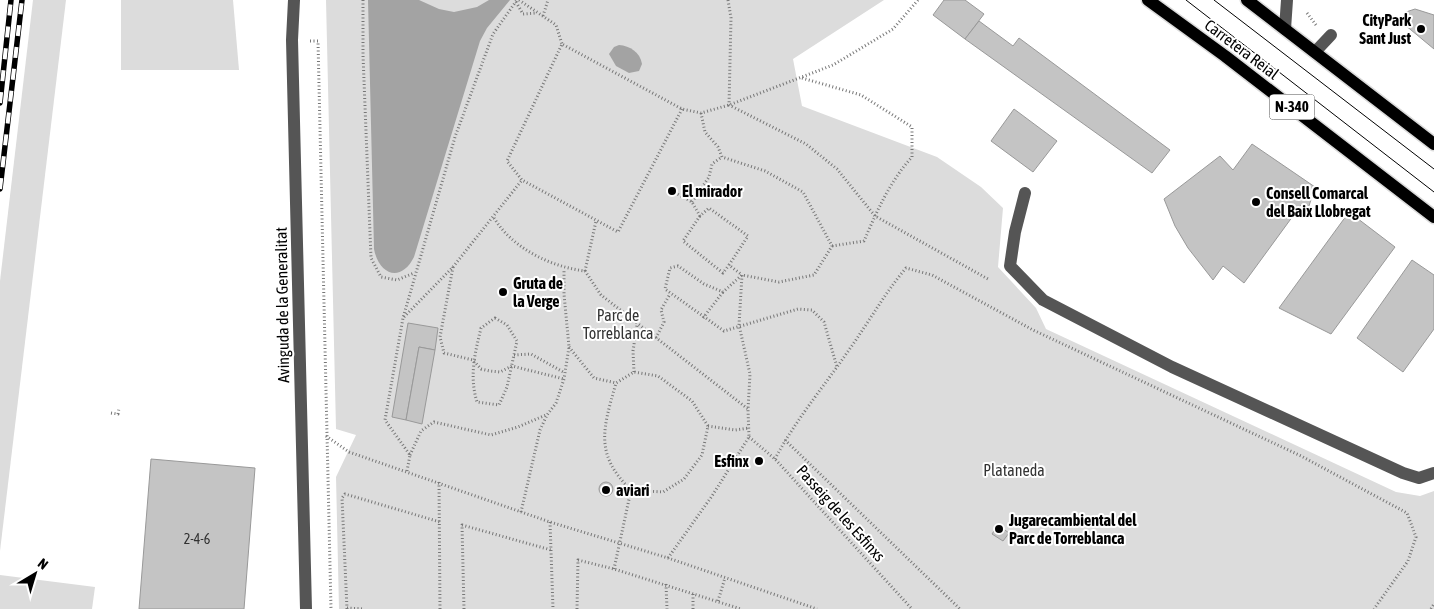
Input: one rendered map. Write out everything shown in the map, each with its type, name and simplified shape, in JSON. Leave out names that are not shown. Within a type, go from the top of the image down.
[{"type":"main road","name":"Carretera Reial","points":[[1148,0],[1233,62],[1434,217]]},
{"type":"main road","points":[[1247,0],[1434,144]]},
{"type":"street","name":"Avinguda de la Generalitat","points":[[294,0],[292,40],[306,609]]},
{"type":"street","points":[[1285,29],[1287,0]]},
{"type":"street","points":[[1315,52],[1331,35]]},
{"type":"street","points":[[1025,193],[1015,232],[1010,266],[1043,300],[1172,367],[1403,473],[1419,478],[1434,473]]},
{"type":"path","points":[[363,0],[362,46],[371,258],[381,277],[397,280],[415,273]]},
{"type":"path","points":[[410,455],[385,420],[403,318],[455,137],[493,34],[517,0]]},
{"type":"path","points":[[517,0],[556,25],[562,44],[507,161],[522,180],[618,232],[682,109]]},
{"type":"path","points":[[517,0],[523,14],[536,13]]},
{"type":"path","points":[[543,16],[548,0]]},
{"type":"path","points":[[728,0],[732,18],[729,105]]},
{"type":"path","points":[[562,44],[682,109],[701,113],[729,105],[832,65],[893,29],[918,0]]},
{"type":"path","points":[[1305,8],[1308,17],[1331,35]]},
{"type":"path","points":[[292,40],[318,41],[331,609]]},
{"type":"path","points":[[729,266],[742,275],[779,282],[814,274],[832,246],[864,240],[901,169],[912,157],[912,127],[861,95],[801,78]]},
{"type":"path","points":[[729,105],[806,144],[837,169],[875,216],[988,279]]},
{"type":"path","points":[[701,113],[705,132],[718,147],[722,157]]},
{"type":"path","points":[[722,157],[765,171],[803,192],[832,246]]},
{"type":"path","points":[[692,202],[709,177],[712,164],[722,157]]},
{"type":"path","points":[[403,318],[453,267],[494,218],[522,180]]},
{"type":"path","points":[[672,191],[692,202],[700,216]]},
{"type":"path","points":[[709,208],[748,236],[723,273],[683,241],[700,216],[709,208]]},
{"type":"path","points":[[494,218],[501,230],[520,244],[564,268],[585,271]]},
{"type":"path","points":[[596,221],[585,271],[601,295],[748,410]]},
{"type":"path","points":[[723,292],[704,284],[678,266],[670,268],[666,289],[670,294],[724,331],[798,309],[812,310],[824,322],[838,367]]},
{"type":"path","points":[[453,267],[440,338],[444,353],[473,360],[481,369],[500,372],[512,366],[564,380]]},
{"type":"path","points":[[521,512],[540,430],[547,415],[556,403],[564,380],[569,347],[564,294],[564,268]]},
{"type":"path","points":[[775,459],[785,440],[838,367],[887,290],[906,268],[932,275],[1033,330],[1301,456],[1407,513],[1416,537],[1408,561],[1374,609]]},
{"type":"path","points":[[703,318],[723,292],[742,275]]},
{"type":"path","points":[[668,558],[712,496],[749,437],[750,374],[739,325],[742,275]]},
{"type":"path","points":[[656,338],[664,322],[661,310],[670,294]]},
{"type":"path","points":[[495,318],[508,325],[517,341],[514,355],[507,387],[498,405],[477,402],[472,387],[473,360],[481,328],[495,318]]},
{"type":"path","points":[[634,372],[633,351],[637,325]]},
{"type":"path","points":[[569,347],[594,378],[616,383]]},
{"type":"path","points":[[514,355],[531,354],[565,373]]},
{"type":"path","points":[[634,372],[658,376],[692,401],[708,426],[702,455],[684,480],[663,492],[631,490],[609,463],[604,429],[616,383],[634,372]]},
{"type":"path","points":[[111,413],[118,414],[119,408]]},
{"type":"path","points":[[407,472],[410,455],[421,431],[434,422],[490,434],[518,427],[547,415]]},
{"type":"path","points":[[708,426],[735,430],[749,428]]},
{"type":"path","points":[[326,436],[349,452],[440,482],[550,522],[668,558],[817,609]]},
{"type":"path","name":"Passeig de les Esfinxs","points":[[749,437],[775,459],[912,609]]},
{"type":"path","points":[[785,440],[960,609]]},
{"type":"path","points":[[440,482],[440,609]]},
{"type":"path","points":[[614,569],[631,490]]},
{"type":"path","points":[[364,609],[347,608],[342,498],[345,494],[440,522]]},
{"type":"path","points":[[550,522],[553,609]]},
{"type":"path","points":[[464,609],[462,525],[551,550]]},
{"type":"path","points":[[577,609],[578,560],[666,584],[741,609]]},
{"type":"path","points":[[718,601],[725,578]]},
{"type":"path","points":[[666,584],[666,609]]},
{"type":"path","points":[[693,593],[693,609]]},
{"type":"path","points":[[1431,609],[1434,604]]},
{"type":"green space","points":[[33,0],[66,0],[0,551],[0,281]]},
{"type":"green space","points":[[121,0],[233,0],[239,70],[121,70]]},
{"type":"green space","name":"Parc de Torreblanca","points":[[326,0],[884,0],[793,59],[802,106],[937,157],[981,187],[1003,208],[998,267],[1036,308],[1046,329],[1396,492],[1420,496],[1434,491],[1434,609],[339,609],[336,477],[356,435],[336,429]]},
{"type":"green space","points":[[0,575],[95,587],[92,609],[0,609]]},
{"type":"shaded area","points":[[368,0],[419,0],[439,9],[454,12],[477,7],[489,0],[510,0],[487,28],[480,41],[414,257],[409,265],[397,273],[385,270],[377,258],[374,249]]},
{"type":"shaded area","points":[[619,45],[631,48],[637,53],[642,64],[639,71],[629,73],[616,66],[609,54],[614,47]]},
{"type":"building","points":[[944,0],[965,0],[984,14],[965,39],[933,15]]},
{"type":"building","name":"CityPark Sant Just","points":[[1415,9],[1434,15],[1434,49],[1405,25],[1406,12]]},
{"type":"building","points":[[979,21],[1013,46],[1019,38],[1170,150],[1152,173],[965,39]]},
{"type":"building","points":[[1014,109],[1057,141],[1033,172],[991,141]]},
{"type":"building","points":[[1252,144],[1315,187],[1308,209],[1301,205],[1244,283],[1223,266],[1213,280],[1188,248],[1175,226],[1164,199],[1220,156],[1233,170]]},
{"type":"building","points":[[1349,212],[1395,247],[1331,334],[1279,308]]},
{"type":"building","points":[[1412,260],[1434,275],[1434,329],[1403,372],[1357,338]]},
{"type":"building","points":[[408,323],[438,328],[435,350],[419,347],[406,420],[392,417]]},
{"type":"building","points":[[419,347],[435,350],[422,424],[406,420]]},
{"type":"building","points":[[151,459],[255,468],[244,609],[139,609]]},
{"type":"building","name":"aviari","points":[[603,482],[609,482],[613,489],[609,496],[603,496],[599,492],[599,486]]},
{"type":"building","name":"Jugarecambiental del Parc de Torreblanca","points":[[998,525],[1009,533],[1003,541],[992,534]]},
{"type":"tram line","points":[[1186,0],[1434,192]]},
{"type":"tram line","points":[[1214,0],[1434,169]]},
{"type":"railway","points":[[0,103],[11,0]]},
{"type":"railway","points":[[0,189],[22,0]]},
{"type":"place","name":"CityPark Sant Just","points":[[1421,29]]},
{"type":"place","name":"El mirador","points":[[672,191]]},
{"type":"place","name":"Consell Comarcal del Baix Llobregat","points":[[1256,202]]},
{"type":"place","name":"Gruta de la Verge","points":[[503,292]]},
{"type":"place","name":"Esfinx","points":[[759,461]]},
{"type":"place","name":"aviari","points":[[606,490]]},
{"type":"place","name":"Jugarecambiental del Parc de Torreblanca","points":[[999,529]]},
{"type":"park label","name":"Plataneda","points":[[1014,470]]}]
